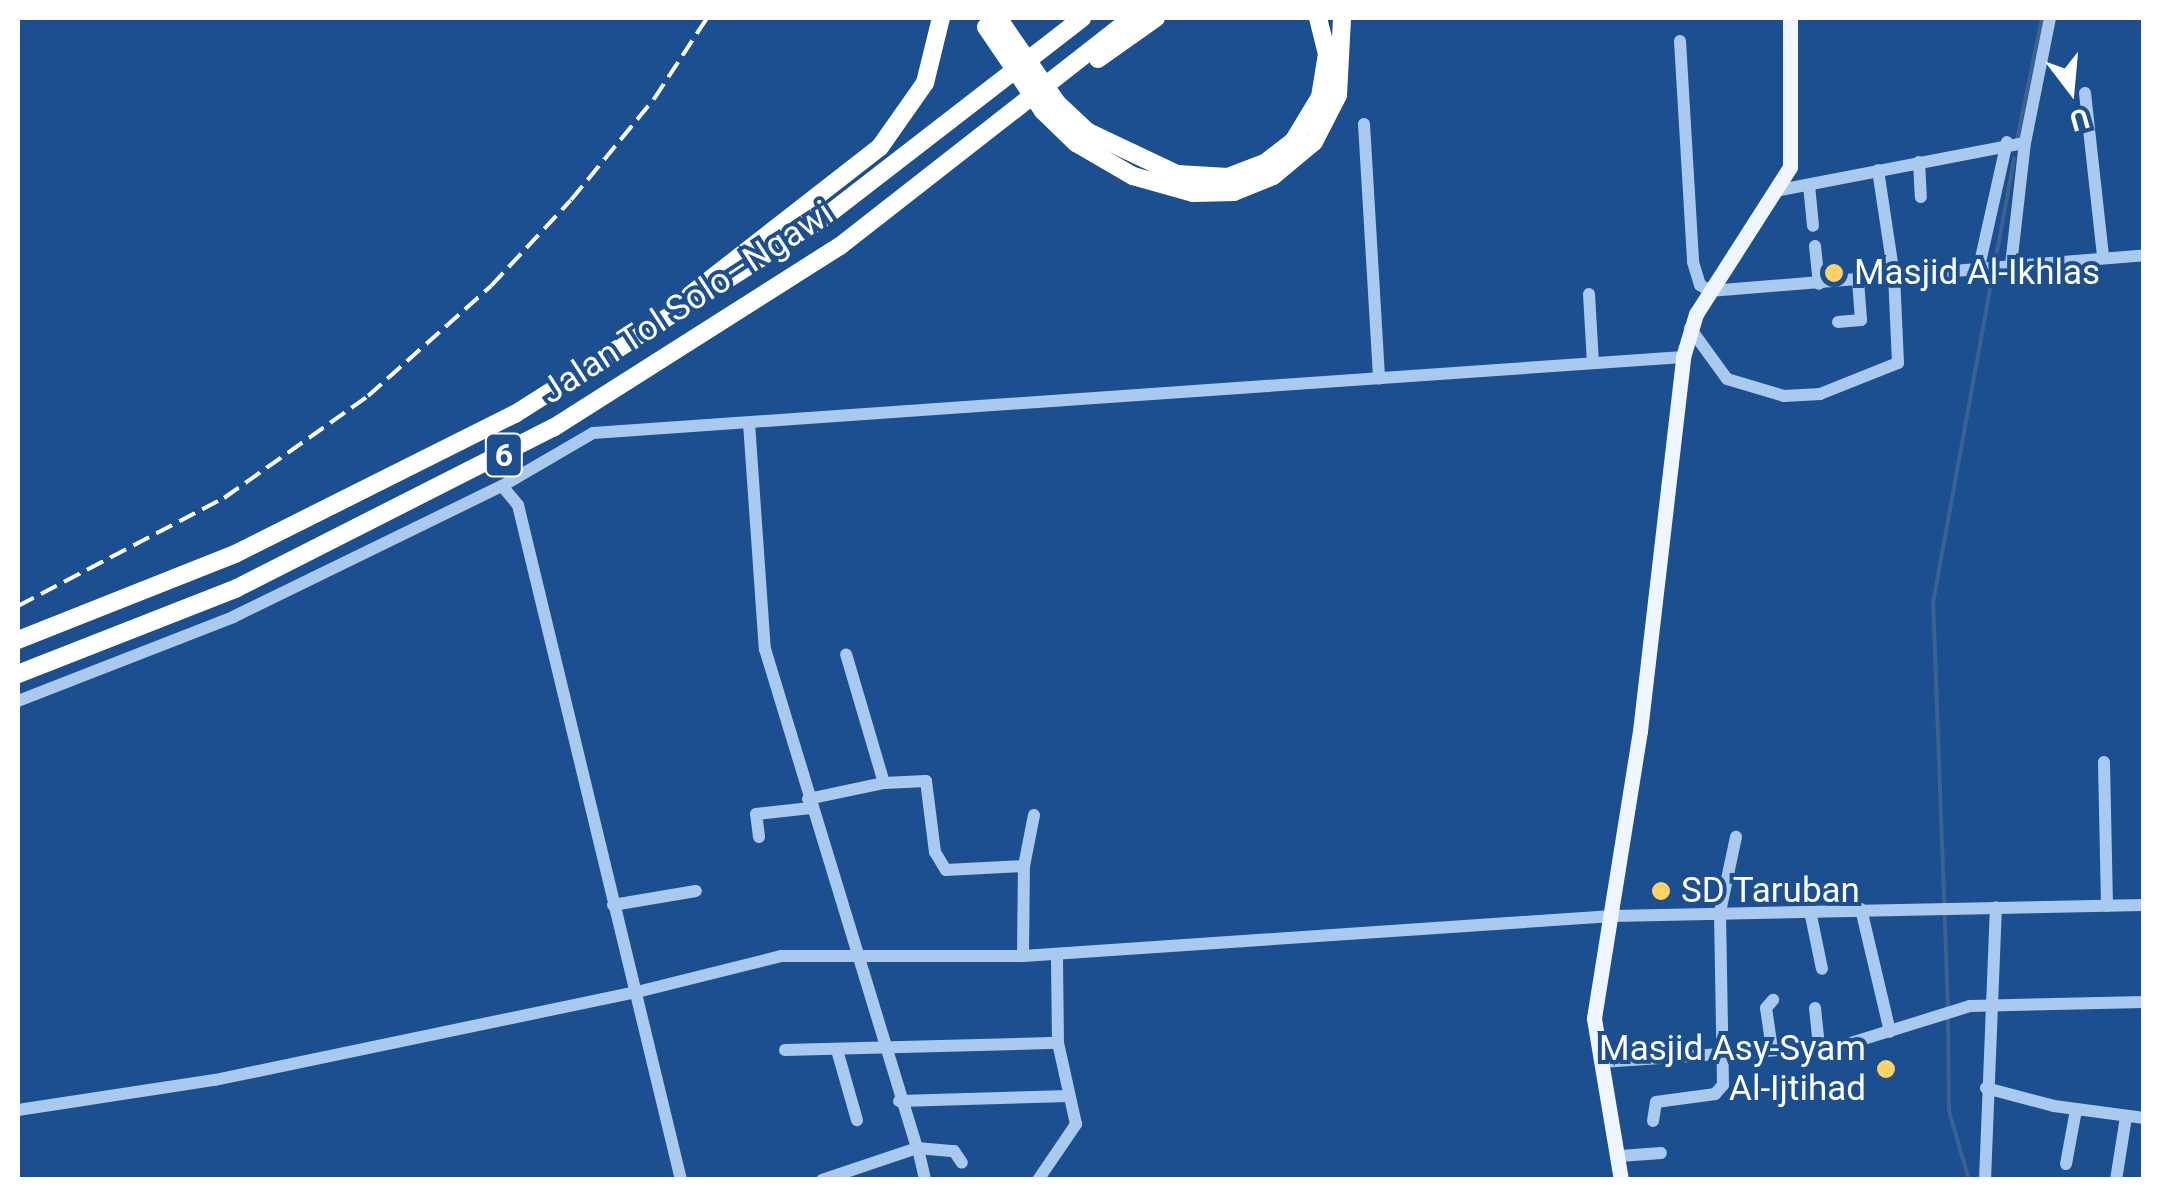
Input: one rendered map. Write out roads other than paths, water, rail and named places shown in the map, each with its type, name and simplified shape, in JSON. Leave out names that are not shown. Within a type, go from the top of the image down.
[{"type":"highway","points":[[586,372],[880,147],[925,83],[942,18]]},
{"type":"highway","name":"Jalan Tol Solo–Ngawi","points":[[18,640],[269,538],[453,448],[586,372],[820,220],[1082,18]]},
{"type":"highway","name":"Jalan Tol Solo–Ngawi","points":[[18,674],[237,588],[553,428],[760,300],[952,165],[1132,18]]},
{"type":"highway","points":[[952,165],[1156,18]]},
{"type":"highway","points":[[1082,137],[1177,174],[1228,177],[1264,162],[1294,140],[1320,97],[1327,54],[1318,18]]},
{"type":"highway","points":[[989,21],[1082,137],[1133,176],[1193,193],[1234,192],[1273,176],[1314,142],[1338,95],[1342,18]]},
{"type":"main road","points":[[1621,1180],[1595,1007],[1613,916],[1683,357],[1690,328],[1710,291],[1780,190],[1794,136],[1790,18]]},
{"type":"street","points":[[1994,266],[2016,142],[2050,18]]},
{"type":"street","points":[[1680,42],[1693,262],[1700,284],[1710,291],[2144,255]]},
{"type":"street","points":[[2085,93],[2104,256]]},
{"type":"street","points":[[1364,124],[1379,379]]},
{"type":"street","points":[[1780,190],[2016,142]]},
{"type":"street","points":[[1994,266],[2016,142]]},
{"type":"street","points":[[1919,162],[1921,197]]},
{"type":"street","points":[[1690,328],[1727,379],[1784,396],[1820,394],[1898,363],[1894,276],[1878,170]]},
{"type":"street","points":[[1809,185],[1812,226]]},
{"type":"street","points":[[1815,246],[1819,284]]},
{"type":"street","points":[[1838,322],[1862,320],[1858,280]]},
{"type":"street","points":[[1590,294],[1593,363]]},
{"type":"street","points":[[18,701],[233,617],[502,486],[594,433],[1683,357]]},
{"type":"street","points":[[749,423],[766,654],[924,1180]]},
{"type":"street","points":[[502,486],[518,505],[681,1180]]},
{"type":"street","points":[[846,654],[884,783]]},
{"type":"street","points":[[2104,762],[2108,906]]},
{"type":"street","points":[[759,837],[756,814],[884,783],[926,781],[941,868],[1024,866]]},
{"type":"street","points":[[1024,956],[1024,866],[1034,815]]},
{"type":"street","points":[[1653,1121],[1656,1102],[1720,1092],[1724,1050],[1720,912],[1736,837]]},
{"type":"street","points":[[613,905],[696,891]]},
{"type":"street","points":[[18,1110],[216,1080],[638,992],[772,956],[1024,956],[1613,916],[2144,905]]},
{"type":"street","points":[[1985,1180],[1989,1006],[1996,907]]},
{"type":"street","points":[[1861,909],[1890,1032]]},
{"type":"street","points":[[1810,912],[1822,969]]},
{"type":"street","points":[[1038,1180],[1075,1128],[1058,1043],[1058,954]]},
{"type":"street","points":[[1772,1049],[1766,1008],[1773,1000]]},
{"type":"street","points":[[1602,1062],[1819,1046],[1890,1032],[1947,1011],[1989,1006],[2144,1002]]},
{"type":"street","points":[[1815,1008],[1819,1046]]},
{"type":"street","points":[[785,1050],[1058,1043]]},
{"type":"street","points":[[837,1050],[856,1120]]},
{"type":"street","points":[[1986,1088],[2076,1110],[2144,1118]]},
{"type":"street","points":[[899,1100],[1068,1096]]},
{"type":"street","points":[[2066,1164],[2076,1110]]},
{"type":"street","points":[[2116,1180],[2126,1117]]},
{"type":"street","points":[[822,1180],[918,1151],[951,1150],[962,1163]]},
{"type":"street","points":[[1620,1156],[1661,1153]]},
{"type":"waterway","points":[[2017,140],[2042,18]]},
{"type":"waterway","points":[[1995,263],[2014,159]]},
{"type":"waterway","points":[[1948,1007],[1933,603],[1993,272]]},
{"type":"waterway","points":[[1948,1016],[1949,1111],[1969,1180]]},
{"type":"railway","points":[[18,606],[224,498],[368,396],[491,286],[571,200],[654,99],[707,18]]},
{"type":"place","name":"Masjid Al-Ikhlas","points":[[1834,273]]},
{"type":"place","name":"SD Taruban","points":[[1661,891]]},
{"type":"place","name":"Masjid Asy-Syam Al-Ijtihad","points":[[1886,1069]]}]
